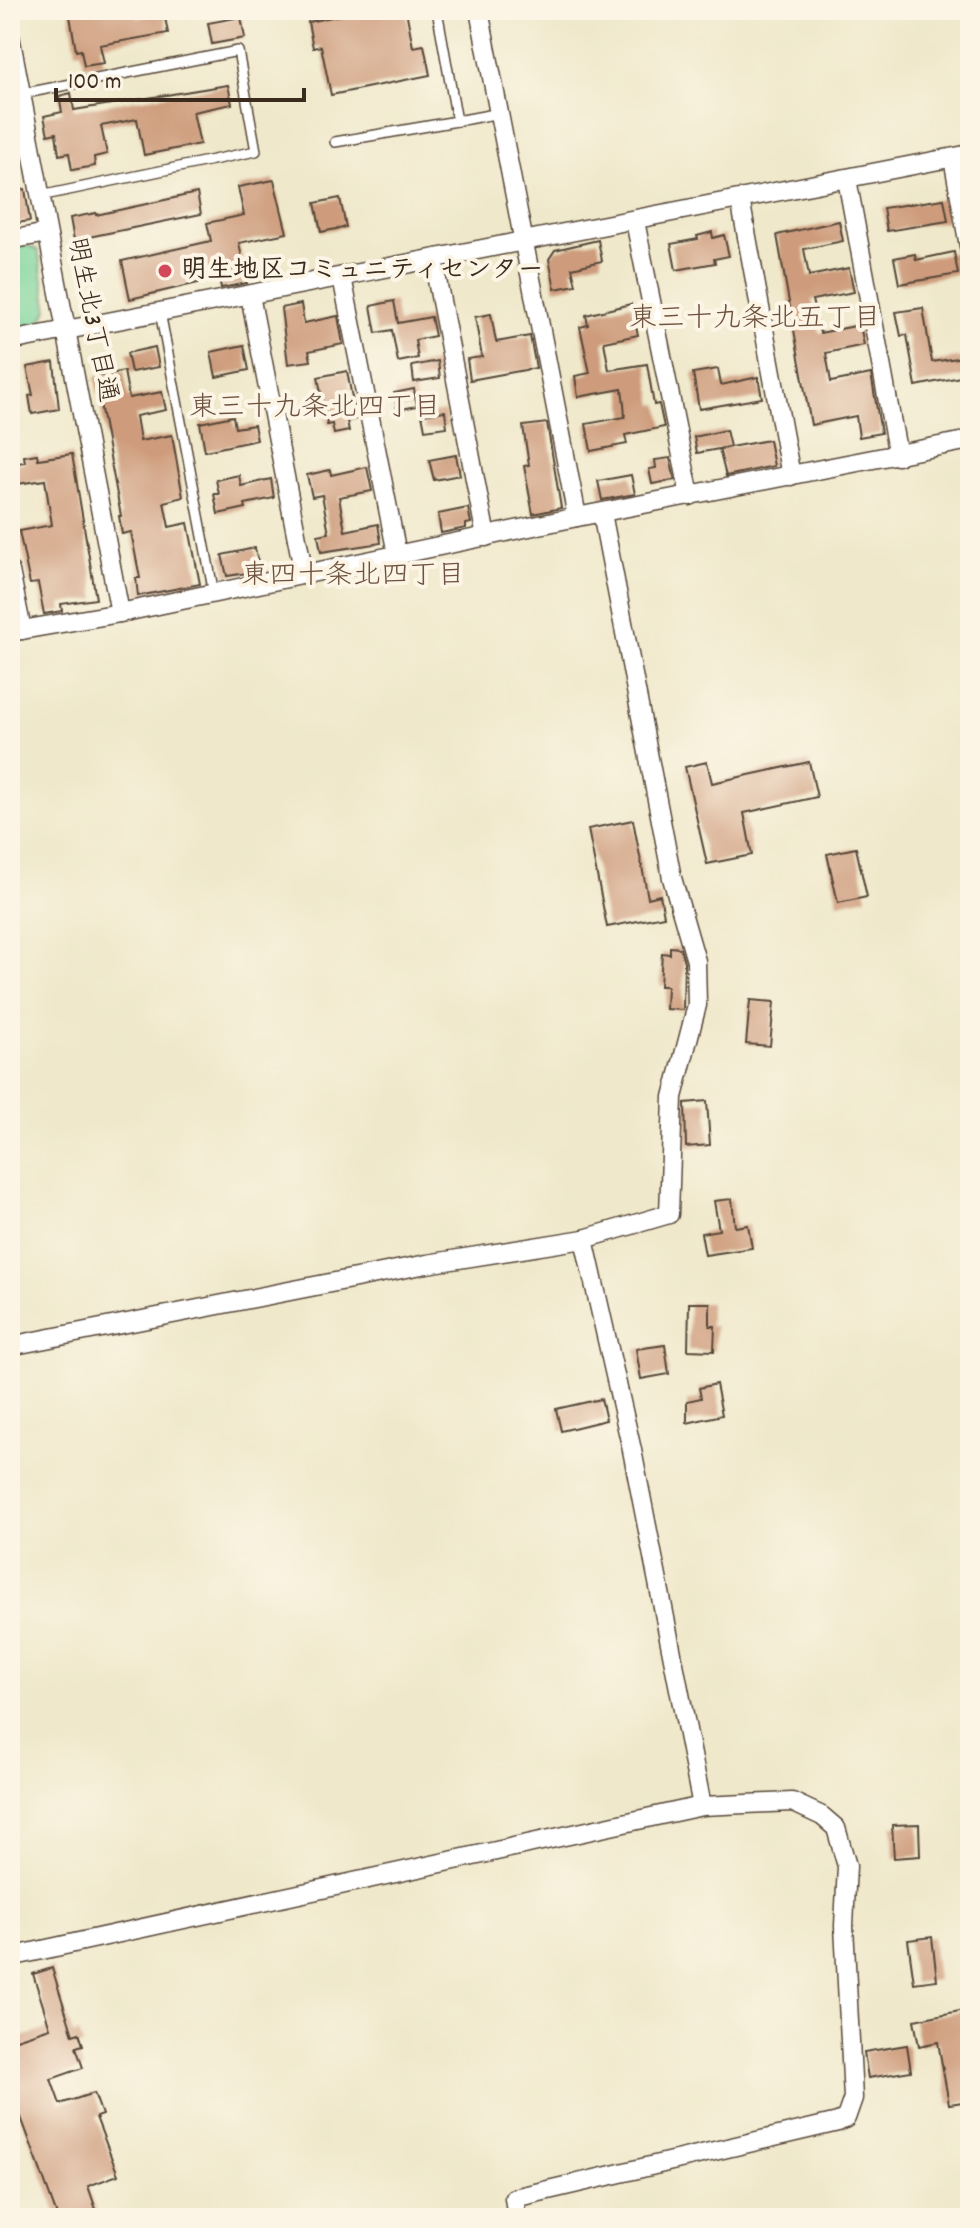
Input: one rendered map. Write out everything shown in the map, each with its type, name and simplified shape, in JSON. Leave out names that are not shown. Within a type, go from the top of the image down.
[{"type":"street","points":[[479,10],[526,240],[577,517]]},
{"type":"street","name":"明生北3丁目通","points":[[10,36],[120,613]]},
{"type":"street","points":[[10,341],[961,156],[970,252]]},
{"type":"street","points":[[847,179],[898,456]]},
{"type":"street","points":[[740,199],[791,476]]},
{"type":"street","points":[[635,221],[690,496]]},
{"type":"street","points":[[10,240],[47,233]]},
{"type":"street","points":[[433,259],[486,537]]},
{"type":"street","points":[[342,277],[397,554]]},
{"type":"street","points":[[250,295],[304,575]]},
{"type":"street","points":[[10,571],[16,631],[120,613],[577,517],[970,440]]},
{"type":"street","points":[[10,1346],[427,1264],[584,1239],[669,1214],[673,1097],[693,1024],[698,985],[696,961],[668,862],[602,513]]},
{"type":"street","points":[[584,1239],[632,1450],[702,1806]]},
{"type":"street","points":[[10,1957],[702,1806],[792,1802],[822,1816],[836,1828],[847,1866],[844,1926],[853,2098],[846,2118],[514,2198],[517,2218]]},
{"type":"lane","points":[[437,10],[457,121]]},
{"type":"lane","points":[[21,94],[238,51],[256,151],[40,196]]},
{"type":"lane","points":[[335,142],[500,113]]},
{"type":"lane","points":[[160,312],[214,594]]},
{"type":"green space","points":[[26,245],[38,250],[48,310],[39,323],[10,329],[10,248]]},
{"type":"building","points":[[69,10],[135,10],[137,18],[164,12],[168,33],[100,45],[104,63],[84,66],[81,50],[76,51]]},
{"type":"building","points":[[365,10],[406,10],[413,47],[424,45],[430,75],[331,95],[321,46],[313,48],[308,22]]},
{"type":"building","points":[[241,17],[245,38],[212,44],[208,23]]},
{"type":"building","points":[[228,85],[232,104],[193,112],[200,144],[144,155],[137,119],[101,126],[107,154],[94,157],[95,166],[72,170],[69,153],[59,155],[56,133],[48,135],[44,116],[62,112],[59,96],[71,93],[74,110]]},
{"type":"building","points":[[274,180],[287,233],[239,243],[247,283],[221,288],[219,278],[130,299],[122,261],[211,241],[207,223],[244,215],[238,187]]},
{"type":"building","points":[[25,189],[30,221],[10,224],[10,191]]},
{"type":"building","points":[[197,193],[201,214],[74,240],[70,218]]},
{"type":"building","points":[[340,198],[346,227],[321,232],[315,203]]},
{"type":"building","points":[[944,199],[948,221],[887,231],[883,208]]},
{"type":"building","points":[[839,221],[843,241],[804,249],[809,276],[849,268],[854,292],[812,300],[820,333],[860,325],[864,345],[826,353],[831,382],[871,374],[881,433],[859,437],[856,416],[811,425],[777,235]]},
{"type":"building","points":[[712,232],[713,238],[724,235],[729,256],[714,259],[715,263],[676,270],[671,244],[698,239],[697,236]]},
{"type":"building","points":[[598,240],[602,261],[572,268],[576,285],[555,289],[549,259],[555,250]]},
{"type":"building","points":[[954,252],[958,274],[899,284],[894,258],[915,254],[916,260]]},
{"type":"building","points":[[394,301],[398,323],[431,317],[435,336],[415,340],[418,358],[398,362],[392,330],[376,333],[371,306]]},
{"type":"building","points":[[301,304],[304,323],[338,316],[343,344],[309,351],[311,361],[288,364],[281,308]]},
{"type":"building","points":[[631,304],[638,335],[604,342],[609,370],[647,364],[654,405],[659,404],[664,427],[625,435],[627,444],[591,451],[586,424],[625,417],[624,404],[622,389],[578,397],[575,376],[590,373],[580,327],[588,325],[586,315]]},
{"type":"building","points":[[923,308],[932,362],[970,356],[970,375],[916,386],[907,335],[901,336],[896,312]]},
{"type":"building","points":[[491,314],[496,342],[530,336],[536,368],[470,380],[467,359],[482,357],[475,317]]},
{"type":"building","points":[[244,345],[249,370],[216,377],[211,352]]},
{"type":"building","points":[[155,347],[159,367],[131,372],[127,353]]},
{"type":"building","points":[[438,361],[440,378],[414,382],[412,366]]},
{"type":"building","points":[[54,362],[59,409],[32,414],[29,396],[33,395],[27,367]]},
{"type":"building","points":[[718,369],[721,385],[758,377],[762,398],[699,409],[693,373]]},
{"type":"building","points":[[124,371],[129,398],[162,392],[166,410],[136,416],[140,441],[172,435],[183,497],[164,502],[169,527],[188,523],[200,584],[138,596],[136,578],[140,578],[131,532],[122,534],[95,377]]},
{"type":"building","points":[[347,371],[356,419],[347,421],[349,431],[334,434],[332,424],[327,425],[318,377]]},
{"type":"building","points":[[414,389],[417,406],[397,410],[394,393]]},
{"type":"building","points":[[445,411],[447,427],[425,430],[422,414]]},
{"type":"building","points":[[233,416],[235,428],[254,425],[257,440],[205,451],[200,423]]},
{"type":"building","points":[[547,423],[561,508],[533,514],[524,466],[529,465],[523,426]]},
{"type":"building","points":[[726,430],[730,447],[697,453],[694,437]]},
{"type":"building","points":[[769,440],[774,466],[726,476],[719,449]]},
{"type":"building","points":[[37,454],[38,459],[72,454],[96,599],[61,604],[62,611],[44,614],[38,583],[30,584],[19,531],[52,525],[45,480],[10,485],[10,464],[25,462],[24,456]]},
{"type":"building","points":[[456,455],[460,475],[434,480],[429,460]]},
{"type":"building","points":[[670,458],[675,480],[652,484],[649,469],[656,468],[655,460]]},
{"type":"building","points":[[367,467],[372,491],[339,497],[345,531],[378,524],[381,543],[321,552],[318,535],[329,533],[322,495],[312,497],[307,475],[330,470],[331,475]]},
{"type":"building","points":[[239,475],[241,486],[271,479],[274,498],[218,514],[214,494],[219,494],[216,480]]},
{"type":"building","points":[[631,475],[635,494],[602,500],[598,481]]},
{"type":"building","points":[[468,508],[471,523],[466,524],[466,528],[441,533],[438,514]]},
{"type":"building","points":[[255,548],[260,571],[227,576],[222,555]]},
{"type":"building","points":[[707,762],[712,783],[809,762],[817,797],[744,813],[752,855],[707,864],[685,767]]},
{"type":"building","points":[[633,820],[648,898],[660,895],[664,916],[607,927],[588,829]]},
{"type":"building","points":[[856,848],[867,897],[838,903],[827,854]]},
{"type":"building","points":[[670,947],[680,948],[684,962],[683,1010],[666,1009],[667,986],[660,986],[662,953],[670,954]]},
{"type":"building","points":[[750,1000],[774,1002],[770,1046],[746,1044]]},
{"type":"building","points":[[707,1101],[710,1145],[686,1147],[685,1103]]},
{"type":"building","points":[[732,1199],[735,1227],[748,1225],[752,1248],[705,1255],[701,1233],[719,1230],[714,1201]]},
{"type":"building","points":[[689,1303],[710,1303],[710,1326],[715,1326],[714,1351],[688,1350]]},
{"type":"building","points":[[665,1345],[669,1374],[641,1379],[636,1349]]},
{"type":"building","points":[[716,1384],[722,1415],[687,1423],[687,1401],[701,1398],[699,1388]]},
{"type":"building","points":[[601,1399],[606,1420],[561,1431],[556,1409]]},
{"type":"building","points":[[919,1824],[920,1856],[894,1858],[892,1825]]},
{"type":"building","points":[[932,1937],[937,1980],[914,1983],[908,1940]]},
{"type":"building","points":[[52,1968],[73,2035],[79,2033],[83,2045],[76,2047],[83,2068],[51,2079],[60,2104],[94,2093],[102,2115],[96,2117],[118,2175],[88,2186],[99,2218],[58,2218],[10,2087],[10,2041],[50,2028],[33,1974]]},
{"type":"building","points":[[970,2009],[970,2101],[949,2104],[938,2042],[919,2046],[914,2020]]},
{"type":"building","points":[[907,2045],[911,2071],[868,2078],[864,2052]]},
{"type":"place","name":"明生地区コミュニティセンター","points":[[165,271]]},
{"type":"district","name":"東三十九条北五丁目","points":[[755,321]]},
{"type":"district","name":"東三十九条北四丁目","points":[[315,410]]},
{"type":"district","name":"東四十条北四丁目","points":[[353,578]]}]
